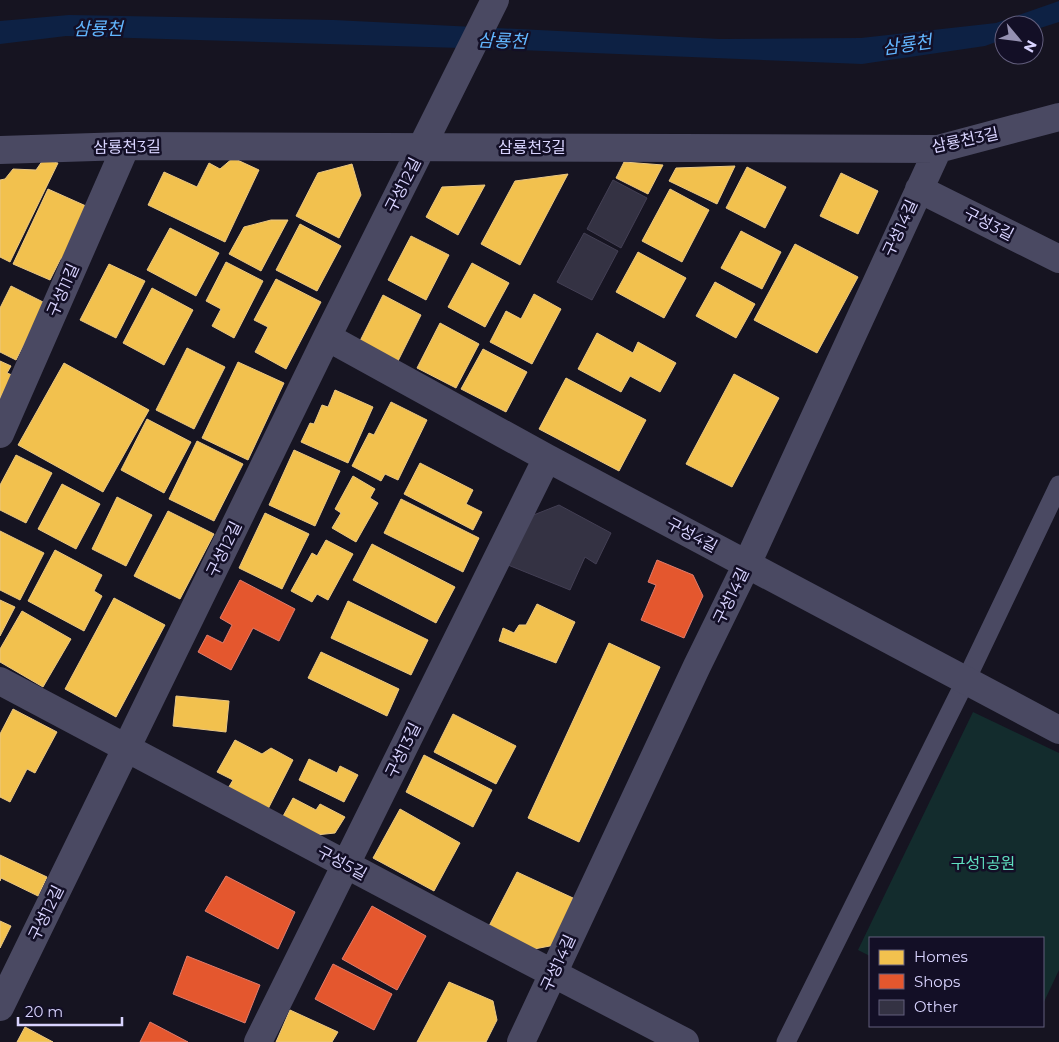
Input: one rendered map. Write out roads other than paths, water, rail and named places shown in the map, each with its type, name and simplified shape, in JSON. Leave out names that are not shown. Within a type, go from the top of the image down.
[{"type":"street","name":"구성12길","points":[[0,1007],[327,337],[495,0]]},
{"type":"street","name":"삼룡천3길","points":[[0,150],[126,146],[938,149],[1059,117]]},
{"type":"street","name":"구성11길","points":[[0,434],[126,146]]},
{"type":"street","name":"구성14길","points":[[521,1042],[697,666],[747,564],[938,149]]},
{"type":"street","name":"구성3길","points":[[919,189],[1059,259]]},
{"type":"street","name":"구성4길","points":[[327,337],[547,458],[1059,730]]},
{"type":"street","name":"구성13길","points":[[258,1042],[547,458]]},
{"type":"street","name":"구성5길","points":[[0,681],[685,1042]]},
{"type":"lane","points":[[786,1042],[966,680],[1059,485]]},
{"type":"water","points":[[1059,1],[1059,22],[1044,27],[1044,15],[1019,15]]},
{"type":"water","name":"삼룡천","points":[[69,15],[334,20],[720,39],[861,38],[994,23],[994,43],[985,46],[862,64],[494,49],[66,36],[0,44],[0,21]]},
{"type":"park label","name":"구성1공원","points":[[983,863]]}]
